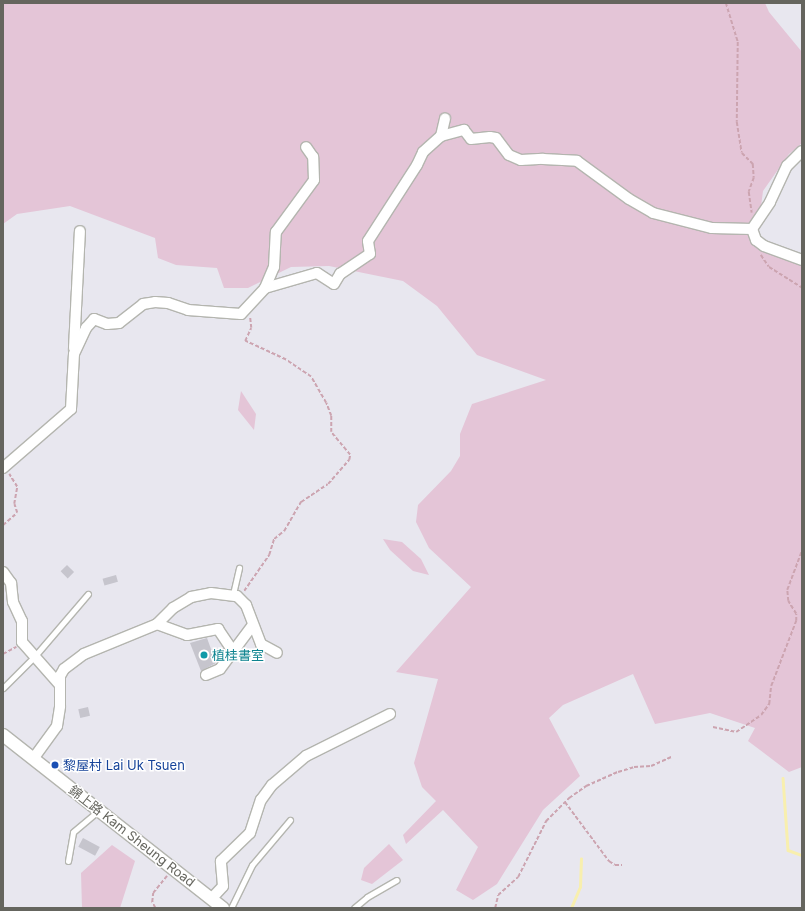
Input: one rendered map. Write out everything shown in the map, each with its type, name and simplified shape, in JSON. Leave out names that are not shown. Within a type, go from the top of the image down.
[{"type":"main road","name":"錦上路 Kam Sheung Road","points":[[3,735],[224,908]]},
{"type":"street","points":[[442,136],[445,118]]},
{"type":"street","points":[[265,288],[317,273],[334,284],[340,274],[370,254],[368,241],[417,165],[422,152],[442,136],[464,130],[471,139],[490,137],[496,138],[509,155],[521,160],[543,159],[577,161],[629,200],[653,213],[712,228],[752,229]]},
{"type":"street","points":[[74,354],[86,328],[94,319],[108,324],[119,323],[143,304],[168,303],[188,310],[241,314],[265,288],[274,267],[276,232],[314,180],[313,158],[306,147]]},
{"type":"street","points":[[752,229],[773,196],[787,166],[802,151]]},
{"type":"street","points":[[752,229],[756,240],[802,260]]},
{"type":"street","points":[[3,468],[71,409],[80,231]]},
{"type":"street","points":[[3,572],[10,583],[13,602],[22,621],[21,640],[34,657],[59,684]]},
{"type":"street","points":[[33,759],[57,726],[60,706],[59,684],[61,672],[76,659],[157,624],[173,608],[191,597],[211,593],[234,593],[246,605],[252,626],[261,644],[277,653]]},
{"type":"street","points":[[157,624],[187,635],[218,629],[233,651]]},
{"type":"street","points":[[206,675],[220,669],[252,626]]},
{"type":"street","points":[[212,898],[223,886],[221,861],[250,832],[261,800],[272,785],[306,756],[390,714]]},
{"type":"lane","points":[[234,593],[239,568]]},
{"type":"lane","points":[[3,688],[34,657],[88,594]]},
{"type":"lane","points":[[68,862],[73,832],[100,810]]},
{"type":"lane","points":[[231,908],[252,865],[290,820]]},
{"type":"lane","points":[[354,908],[367,897],[396,880]]},
{"type":"path","points":[[726,3],[738,42],[736,107],[738,138],[742,153],[753,164],[754,178],[749,192],[752,229]]},
{"type":"path","points":[[756,240],[766,265],[802,288]]},
{"type":"path","points":[[234,593],[247,589],[269,555],[274,539],[284,531],[301,502],[328,484],[350,457],[349,453],[331,432],[331,416],[326,403],[311,377],[286,360],[244,340],[251,328],[249,313],[245,309]]},
{"type":"path","points":[[3,468],[17,487],[14,504],[17,512],[3,525]]},
{"type":"path","points":[[713,727],[736,732],[766,710],[771,686],[796,621],[796,614],[788,601],[786,590],[802,550]]},
{"type":"path","points":[[3,654],[17,646],[21,640]]},
{"type":"path","points":[[495,908],[498,895],[518,877],[546,821],[565,802],[586,786],[618,772],[634,767],[651,766],[671,757]]},
{"type":"path","points":[[565,802],[609,860],[615,865],[622,865]]},
{"type":"path","points":[[156,908],[152,902],[153,893],[174,868]]},
{"type":"shaded area","points":[[3,3],[765,3],[769,12],[802,52],[802,143],[789,154],[763,191],[757,237],[802,264],[802,767],[789,772],[748,741],[755,728],[710,713],[655,724],[633,674],[563,705],[549,718],[580,776],[543,810],[497,884],[473,900],[456,890],[478,847],[443,810],[406,844],[403,835],[436,801],[422,787],[414,763],[438,679],[396,672],[471,587],[429,548],[416,522],[418,505],[451,471],[460,456],[460,434],[472,404],[546,380],[477,355],[437,306],[403,281],[329,266],[291,267],[248,288],[224,288],[217,268],[176,265],[158,258],[155,238],[70,206],[17,214],[3,224]]},
{"type":"shaded area","points":[[241,391],[256,414],[254,430],[238,410]]},
{"type":"shaded area","points":[[383,539],[402,542],[421,559],[429,575],[413,571],[390,550]]},
{"type":"shaded area","points":[[389,844],[403,860],[372,884],[361,880],[364,868]]},
{"type":"shaded area","points":[[112,845],[135,861],[120,908],[82,908],[81,873]]},
{"type":"building","points":[[67,565],[74,572],[68,578],[61,571]]},
{"type":"building","points":[[116,575],[118,582],[104,586],[103,579]]},
{"type":"building","name":"植桂書室","points":[[207,638],[216,663],[201,671],[190,643]]},
{"type":"building","points":[[88,707],[90,716],[80,718],[78,709]]},
{"type":"building","points":[[83,838],[100,847],[95,856],[78,847]]},
{"type":"waterway","points":[[783,778],[788,850],[802,855]]},
{"type":"waterway","points":[[571,908],[580,887],[581,859]]},
{"type":"place","name":"植桂書室","points":[[204,655]]},
{"type":"place","name":"黎屋村 Lai Uk Tsuen","points":[[55,765]]}]
